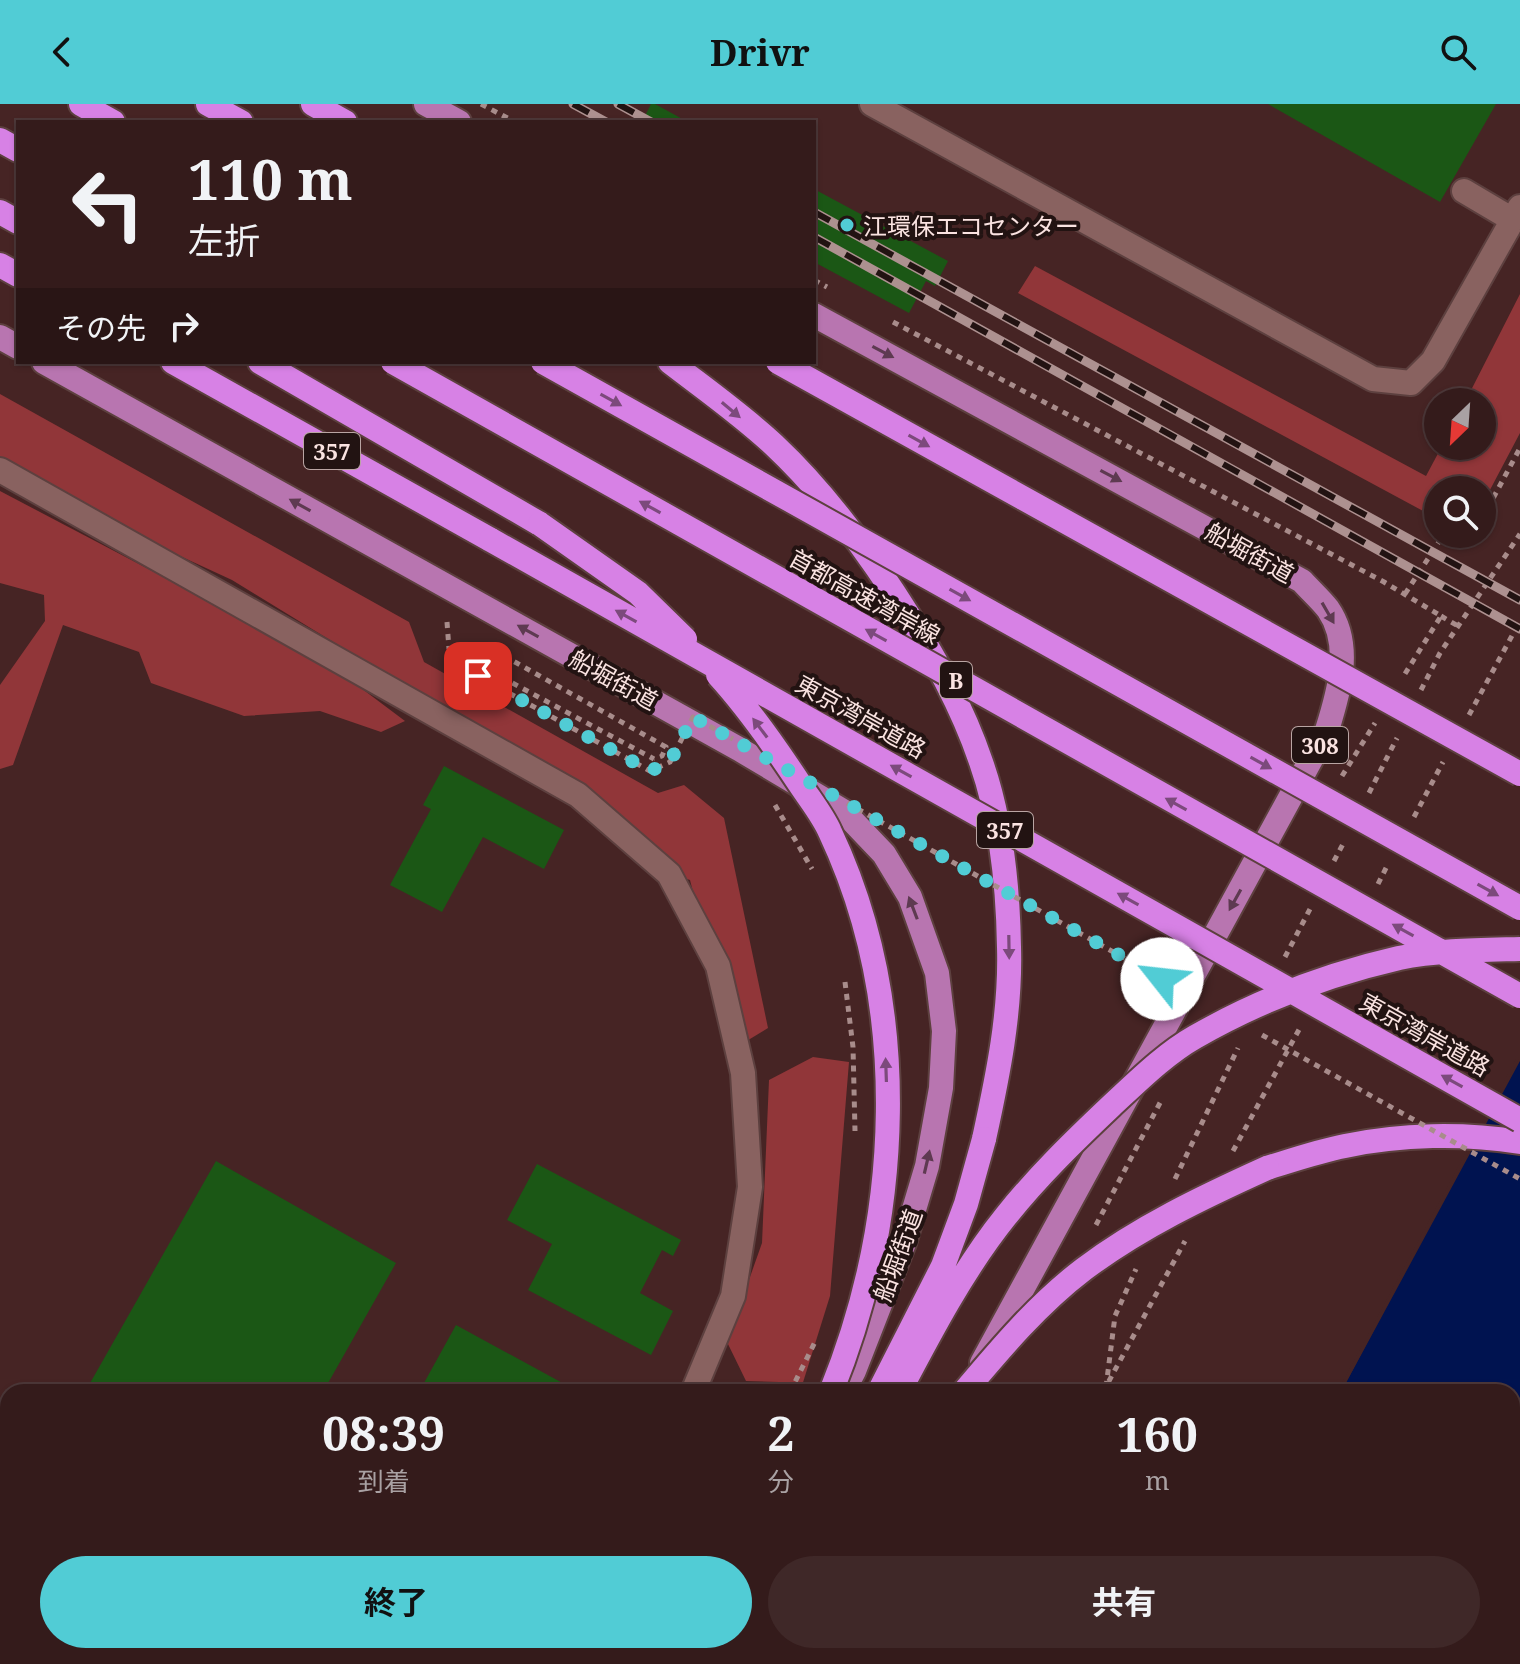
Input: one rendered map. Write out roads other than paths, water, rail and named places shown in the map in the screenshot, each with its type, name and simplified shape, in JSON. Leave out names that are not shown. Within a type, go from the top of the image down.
[{"type":"highway","points":[[81,104],[109,120]]},
{"type":"highway","points":[[208,104],[237,120]]},
{"type":"highway","points":[[313,104],[341,120]]},
{"type":"highway","name":"東京湾岸道路","points":[[177,364],[1520,1120]]},
{"type":"highway","points":[[263,364],[540,524],[638,593],[733,692],[781,756],[829,829],[856,894],[872,953],[882,1016],[887,1124],[879,1228],[869,1280],[834,1384]]},
{"type":"highway","name":"首都高速湾岸線","points":[[397,364],[1520,996]]},
{"type":"highway","name":"首都高速湾岸線","points":[[547,364],[1520,908]]},
{"type":"highway","points":[[673,364],[774,445],[819,493],[873,564],[914,627],[957,703],[981,762],[995,812],[1009,946],[1007,1009],[999,1073],[970,1191],[943,1266],[883,1384]]},
{"type":"highway","points":[[782,364],[1520,774]]},
{"type":"highway","points":[[903,1384],[952,1296],[1005,1218],[1062,1153],[1135,1084],[1193,1038],[1263,1003],[1328,977],[1401,958],[1520,949]]},
{"type":"highway","points":[[972,1384],[1009,1339],[1083,1270],[1167,1216],[1267,1168],[1345,1146],[1406,1138],[1484,1136],[1520,1142]]},
{"type":"main road","points":[[426,104],[455,120]]},
{"type":"main road","name":"船堀街道","points":[[816,316],[1302,581],[1329,610],[1341,642],[1341,687],[1327,730],[970,1384]]},
{"type":"main road","name":"船堀街道","points":[[48,364],[739,749],[843,811],[884,854],[910,897],[937,973],[944,1031],[941,1088],[927,1166],[904,1243],[847,1384]]},
{"type":"lane","points":[[872,104],[1373,379],[1411,383],[1433,361],[1516,214],[1464,191]]},
{"type":"lane","points":[[0,470],[578,795],[669,874],[718,966],[743,1073],[750,1187],[733,1296],[696,1384]]},
{"type":"railway","points":[[573,104],[602,120]]},
{"type":"railway","points":[[618,104],[647,120]]},
{"type":"railway","points":[[816,213],[1520,600]]},
{"type":"railway","points":[[816,238],[1520,629]]},
{"type":"place","name":"江環保エコセンター","points":[[847,225]]}]
